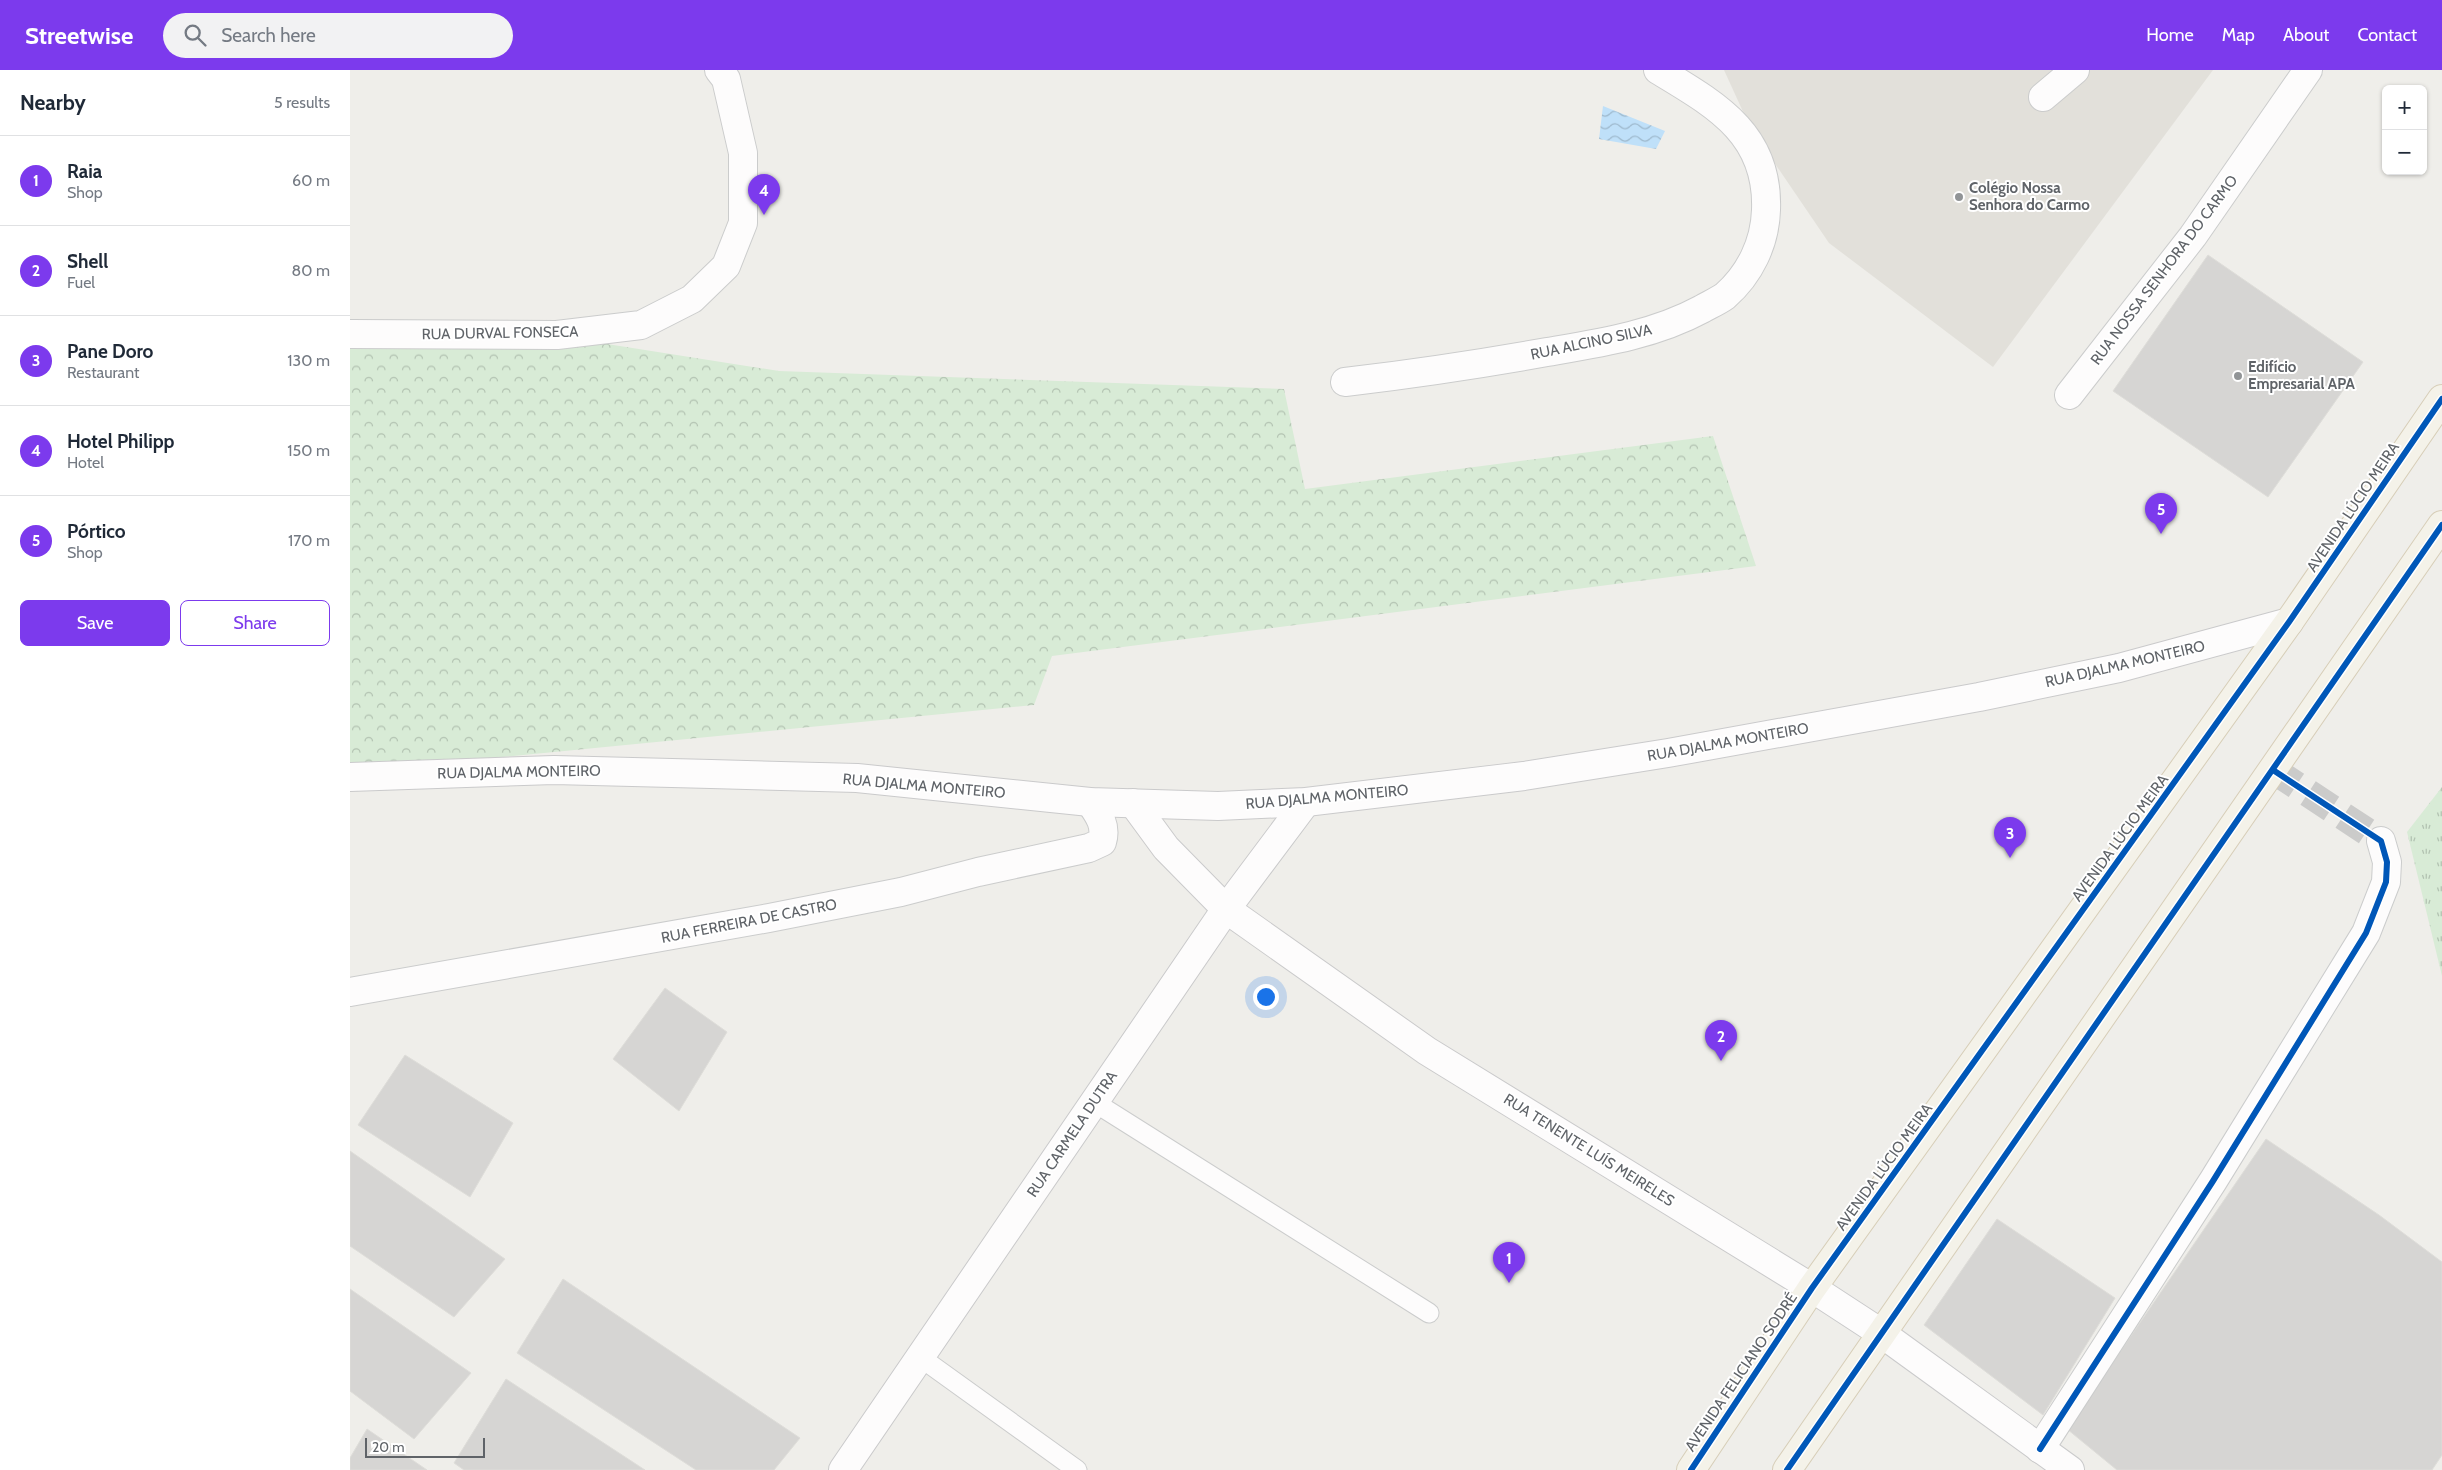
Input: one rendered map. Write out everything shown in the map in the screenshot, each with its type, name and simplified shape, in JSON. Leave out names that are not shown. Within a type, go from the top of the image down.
[{"type":"main road","name":"RUA DURVAL FONSECA","points":[[350,334],[557,335],[641,325],[692,299],[726,266],[743,223],[743,153],[726,79],[719,70]]},
{"type":"main road","name":"RUA ALCINO SILVA","points":[[1345,382],[1495,361],[1648,333],[1686,317],[1724,297],[1744,275],[1757,253],[1765,223],[1767,190],[1764,174],[1757,154],[1742,132],[1722,112],[1658,70]]},
{"type":"main road","points":[[2043,97],[2075,70]]},
{"type":"main road","name":"RUA NOSSA SENHORA DO CARMO","points":[[2069,395],[2193,236],[2308,70]]},
{"type":"main road","name":"AVENIDA LÚCIO MEIRA","points":[[1812,1288],[2290,622],[2442,399]]},
{"type":"main road","points":[[1787,1470],[2442,525]]},
{"type":"main road","name":"RUA DJALMA MONTEIRO","points":[[350,777],[554,770],[847,778],[1090,802],[1218,806],[1306,802],[1524,776],[1979,697],[2119,668],[2290,622]]},
{"type":"main road","name":"RUA FERREIRA DE CASTRO","points":[[350,992],[769,918],[901,892],[978,872],[1089,848],[1102,842],[1104,834],[1102,819],[1090,802]]},
{"type":"main road","name":"RUA CARMELA DUTRA","points":[[843,1470],[1226,909],[1306,802]]},
{"type":"main road","name":"RUA TENENTE LUÍS MEIRELES","points":[[1133,803],[1166,848],[1226,909],[1427,1050],[1812,1288],[1881,1333],[2070,1470]]},
{"type":"main road","points":[[2040,1449],[2213,1181],[2366,933],[2386,882],[2387,862],[2381,841]]},
{"type":"main road","name":"AVENIDA FELICIANO SODRÉ","points":[[1691,1470],[1812,1288]]},
{"type":"lane","points":[[1094,1102],[1428,1313]]},
{"type":"lane","points":[[920,1357],[1078,1470]]},
{"type":"shaded area","name":"Colégio Nossa Senhora do Carmo","points":[[1724,70],[2213,70],[1993,367],[1829,243],[1750,127]]},
{"type":"green space","points":[[350,338],[569,338],[779,371],[1284,389],[1305,489],[1713,436],[1756,566],[1052,656],[1034,705],[350,772]]},
{"type":"green space","points":[[2442,787],[2442,976],[2407,832]]},
{"type":"water","points":[[1603,106],[1665,131],[1656,149],[1599,139]]},
{"type":"building","name":"Edifício Empresarial APA","points":[[2208,255],[2363,362],[2268,497],[2113,391]]},
{"type":"building","points":[[665,988],[727,1032],[679,1111],[613,1059]]},
{"type":"building","points":[[405,1055],[513,1123],[470,1197],[358,1125]]},
{"type":"building","points":[[2266,1139],[2379,1215],[2442,1262],[2442,1455],[2432,1470],[2117,1470],[2067,1429]]},
{"type":"building","points":[[350,1151],[505,1259],[454,1317],[350,1246]]},
{"type":"building","points":[[1997,1219],[2115,1298],[2043,1415],[1924,1325]]},
{"type":"building","points":[[563,1279],[800,1438],[774,1470],[696,1470],[517,1353]]},
{"type":"building","points":[[350,1289],[471,1373],[414,1439],[350,1391]]},
{"type":"building","points":[[506,1379],[645,1470],[464,1470],[454,1463]]},
{"type":"building","points":[[367,1429],[427,1470],[350,1470],[350,1458]]},
{"type":"tunnel","points":[[2273,770],[2381,841]]},
{"type":"cycle path","points":[[1691,1470],[1812,1288],[2289,622],[2442,399]]},
{"type":"cycle path","points":[[1787,1470],[2442,525]]},
{"type":"cycle path","points":[[2040,1449],[2213,1181],[2366,933],[2386,882],[2387,862],[2381,841],[2273,770]]},
{"type":"place","name":"Colégio Nossa Senhora do Carmo","points":[[1959,197]]},
{"type":"place","name":"Hotel Philipp","points":[[764,215]]},
{"type":"place","name":"Edifício Empresarial APA","points":[[2238,376]]},
{"type":"place","name":"Pórtico","points":[[2161,534]]},
{"type":"place","name":"Pane Doro","points":[[2010,858]]},
{"type":"place","name":"Shell","points":[[1721,1061]]},
{"type":"place","name":"Raia","points":[[1509,1283]]}]
